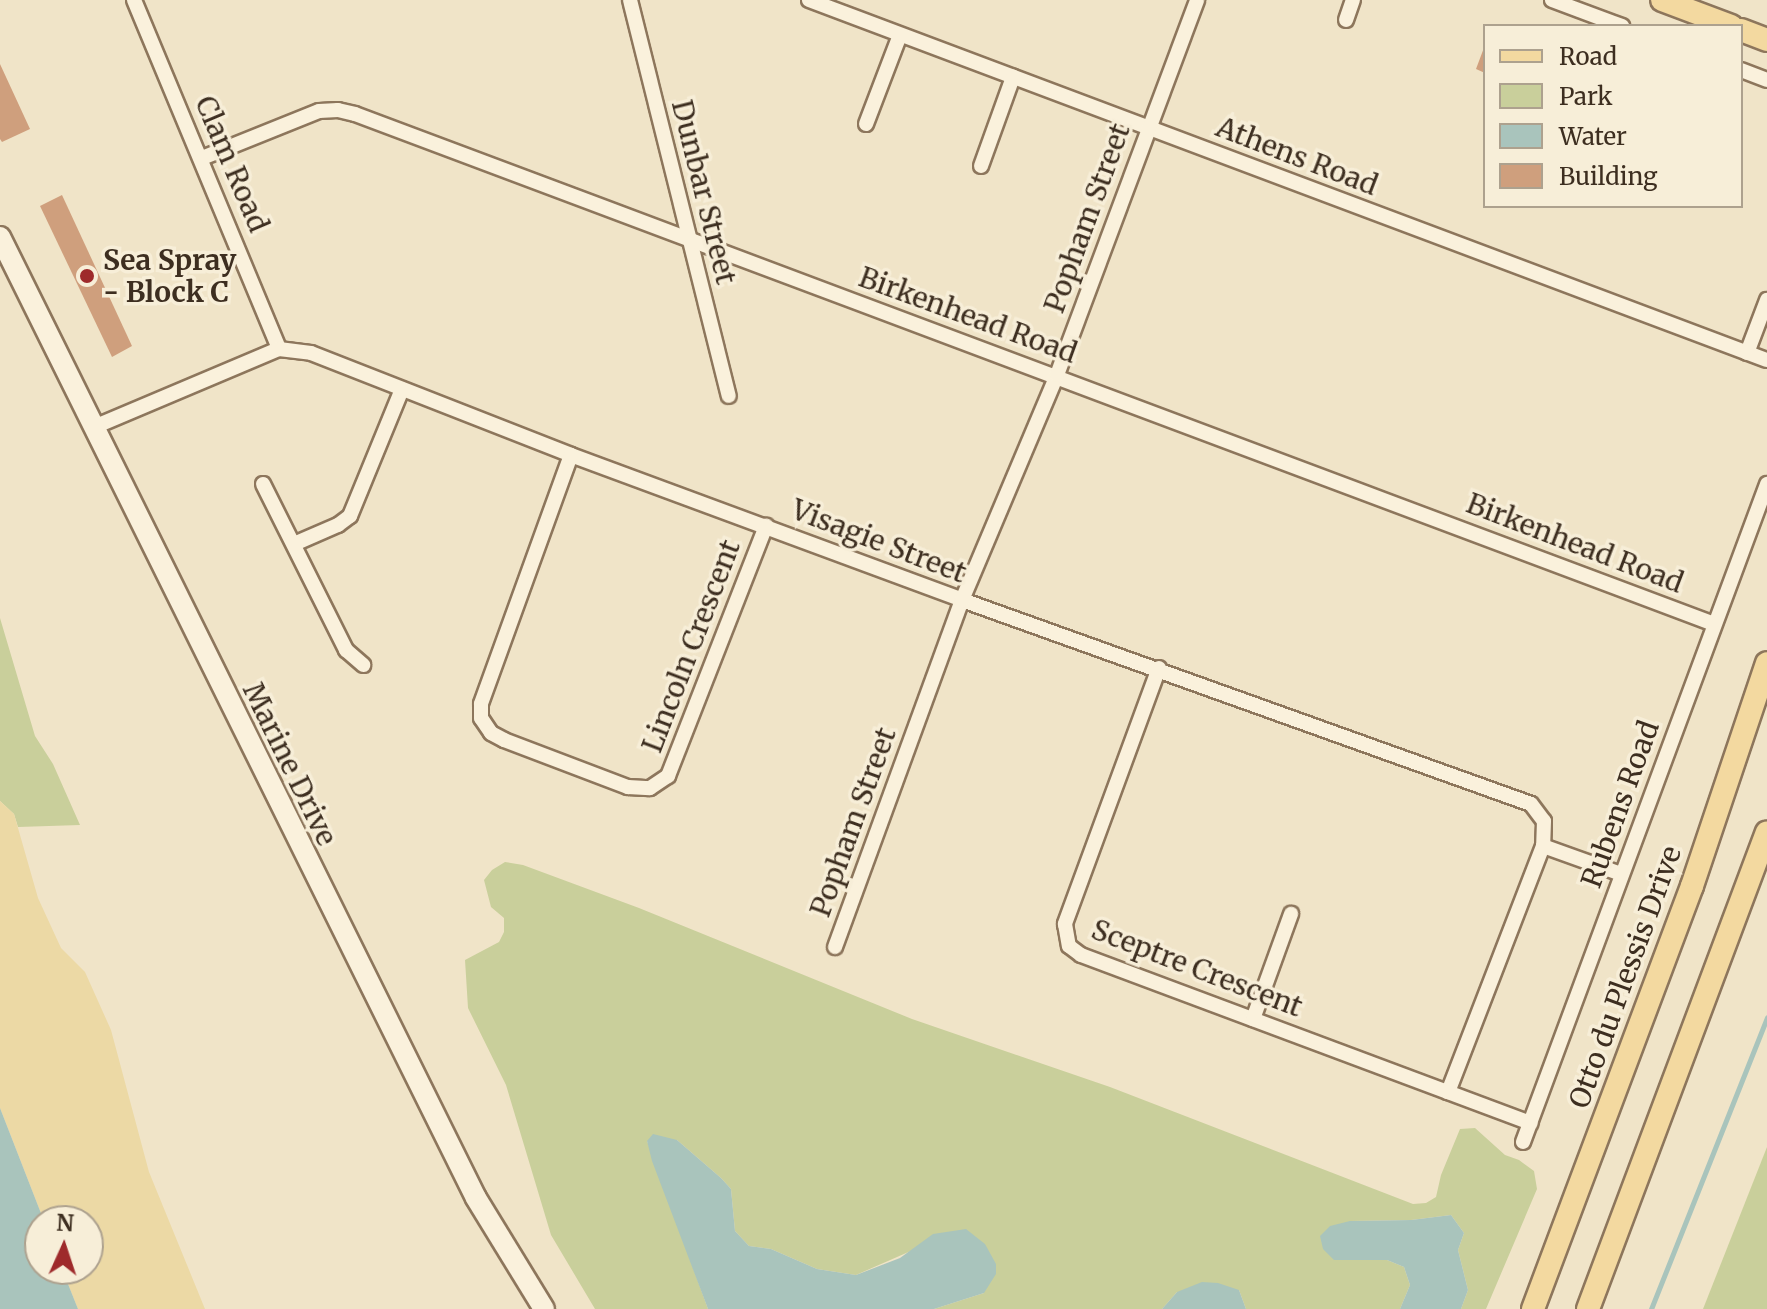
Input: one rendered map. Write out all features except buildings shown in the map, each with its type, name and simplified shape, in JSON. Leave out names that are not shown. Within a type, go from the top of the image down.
[{"type":"main road","points":[[1662,0],[1726,24]]},
{"type":"main road","points":[[1743,31],[1767,40]]},
{"type":"main road","name":"Marine Drive","points":[[0,237],[476,1198],[544,1309]]},
{"type":"main road","name":"Otto du Plessis Drive","points":[[1533,1309],[1692,886],[1767,663]]},
{"type":"main road","points":[[1588,1309],[1767,832]]},
{"type":"street","name":"Clam Road","points":[[134,0],[279,349]]},
{"type":"street","name":"Dunbar Street","points":[[630,0],[729,396]]},
{"type":"street","name":"Athens Road","points":[[809,0],[1767,360]]},
{"type":"street","name":"Popham Street","points":[[835,947],[962,600],[1057,375],[1197,0]]},
{"type":"street","points":[[1346,20],[1353,0]]},
{"type":"street","points":[[1552,0],[1617,24]]},
{"type":"street","points":[[866,124],[900,35]]},
{"type":"street","points":[[1743,71],[1767,80]]},
{"type":"street","points":[[981,166],[1013,77]]},
{"type":"street","name":"Birkenhead Road","points":[[202,158],[319,111],[338,110],[1057,375],[1714,624]]},
{"type":"street","points":[[1747,353],[1767,300]]},
{"type":"street","points":[[94,427],[279,349]]},
{"type":"street","name":"Visagie Street","points":[[279,349],[311,353],[571,455],[962,600],[1159,668],[1531,804],[1544,821],[1543,846]]},
{"type":"street","points":[[294,544],[338,525],[350,516],[402,389]]},
{"type":"street","name":"Lincoln Crescent","points":[[571,455],[481,704],[481,718],[491,733],[504,740],[628,787],[650,788],[668,776],[766,526]]},
{"type":"street","points":[[263,484],[346,650],[363,665]]},
{"type":"street","name":"Rubens Road","points":[[1523,1142],[1767,484]]},
{"type":"street","name":"Sceptre Crescent","points":[[1159,668],[1065,924],[1065,938],[1081,955],[1531,1123]]},
{"type":"street","points":[[1448,1092],[1543,846],[1621,874]]},
{"type":"street","points":[[1253,1019],[1291,914]]},
{"type":"green space","points":[[0,618],[35,736],[53,764],[80,825],[18,827],[14,814],[0,801]]},
{"type":"green space","points":[[505,862],[523,865],[639,908],[912,1019],[1110,1087],[1413,1204],[1426,1203],[1436,1197],[1441,1175],[1460,1129],[1475,1128],[1505,1155],[1534,1171],[1537,1189],[1486,1309],[1461,1309],[1468,1290],[1458,1250],[1464,1233],[1451,1215],[1411,1220],[1350,1221],[1362,1258],[1387,1260],[1404,1267],[1410,1285],[1400,1309],[1246,1309],[1239,1290],[1177,1292],[1162,1309],[934,1309],[984,1293],[913,1250],[856,1275],[817,1269],[771,1249],[749,1246],[735,1231],[731,1189],[721,1178],[677,1140],[647,1141],[708,1309],[595,1309],[551,1235],[506,1085],[468,1008],[465,960],[499,942],[504,932],[504,918],[491,907],[484,880]]},
{"type":"green space","points":[[1767,1147],[1767,1309],[1703,1309]]},
{"type":"sand","points":[[0,801],[14,814],[38,898],[61,948],[85,972],[111,1030],[149,1172],[205,1309],[78,1309],[68,1285],[104,1285],[104,1205],[38,1205],[0,1108]]},
{"type":"water","points":[[0,1108],[38,1205],[24,1205],[24,1285],[68,1285],[78,1309],[0,1309]]},
{"type":"water","points":[[653,1134],[677,1140],[731,1189],[735,1231],[749,1246],[771,1249],[817,1269],[856,1275],[900,1258],[933,1234],[966,1229],[985,1244],[996,1264],[996,1274],[984,1293],[934,1309],[708,1309],[652,1161],[647,1141]]},
{"type":"water","points":[[1451,1215],[1464,1233],[1458,1250],[1468,1290],[1461,1309],[1400,1309],[1410,1285],[1404,1267],[1387,1260],[1334,1260],[1323,1249],[1320,1236],[1330,1226],[1350,1221],[1411,1220]]},
{"type":"water","points":[[1202,1282],[1218,1283],[1239,1290],[1246,1309],[1162,1309],[1177,1292]]},
{"type":"waterway","points":[[1651,1309],[1767,1017]]},
{"type":"place","name":"Sea Spray - Block C","points":[[87,276]]}]
